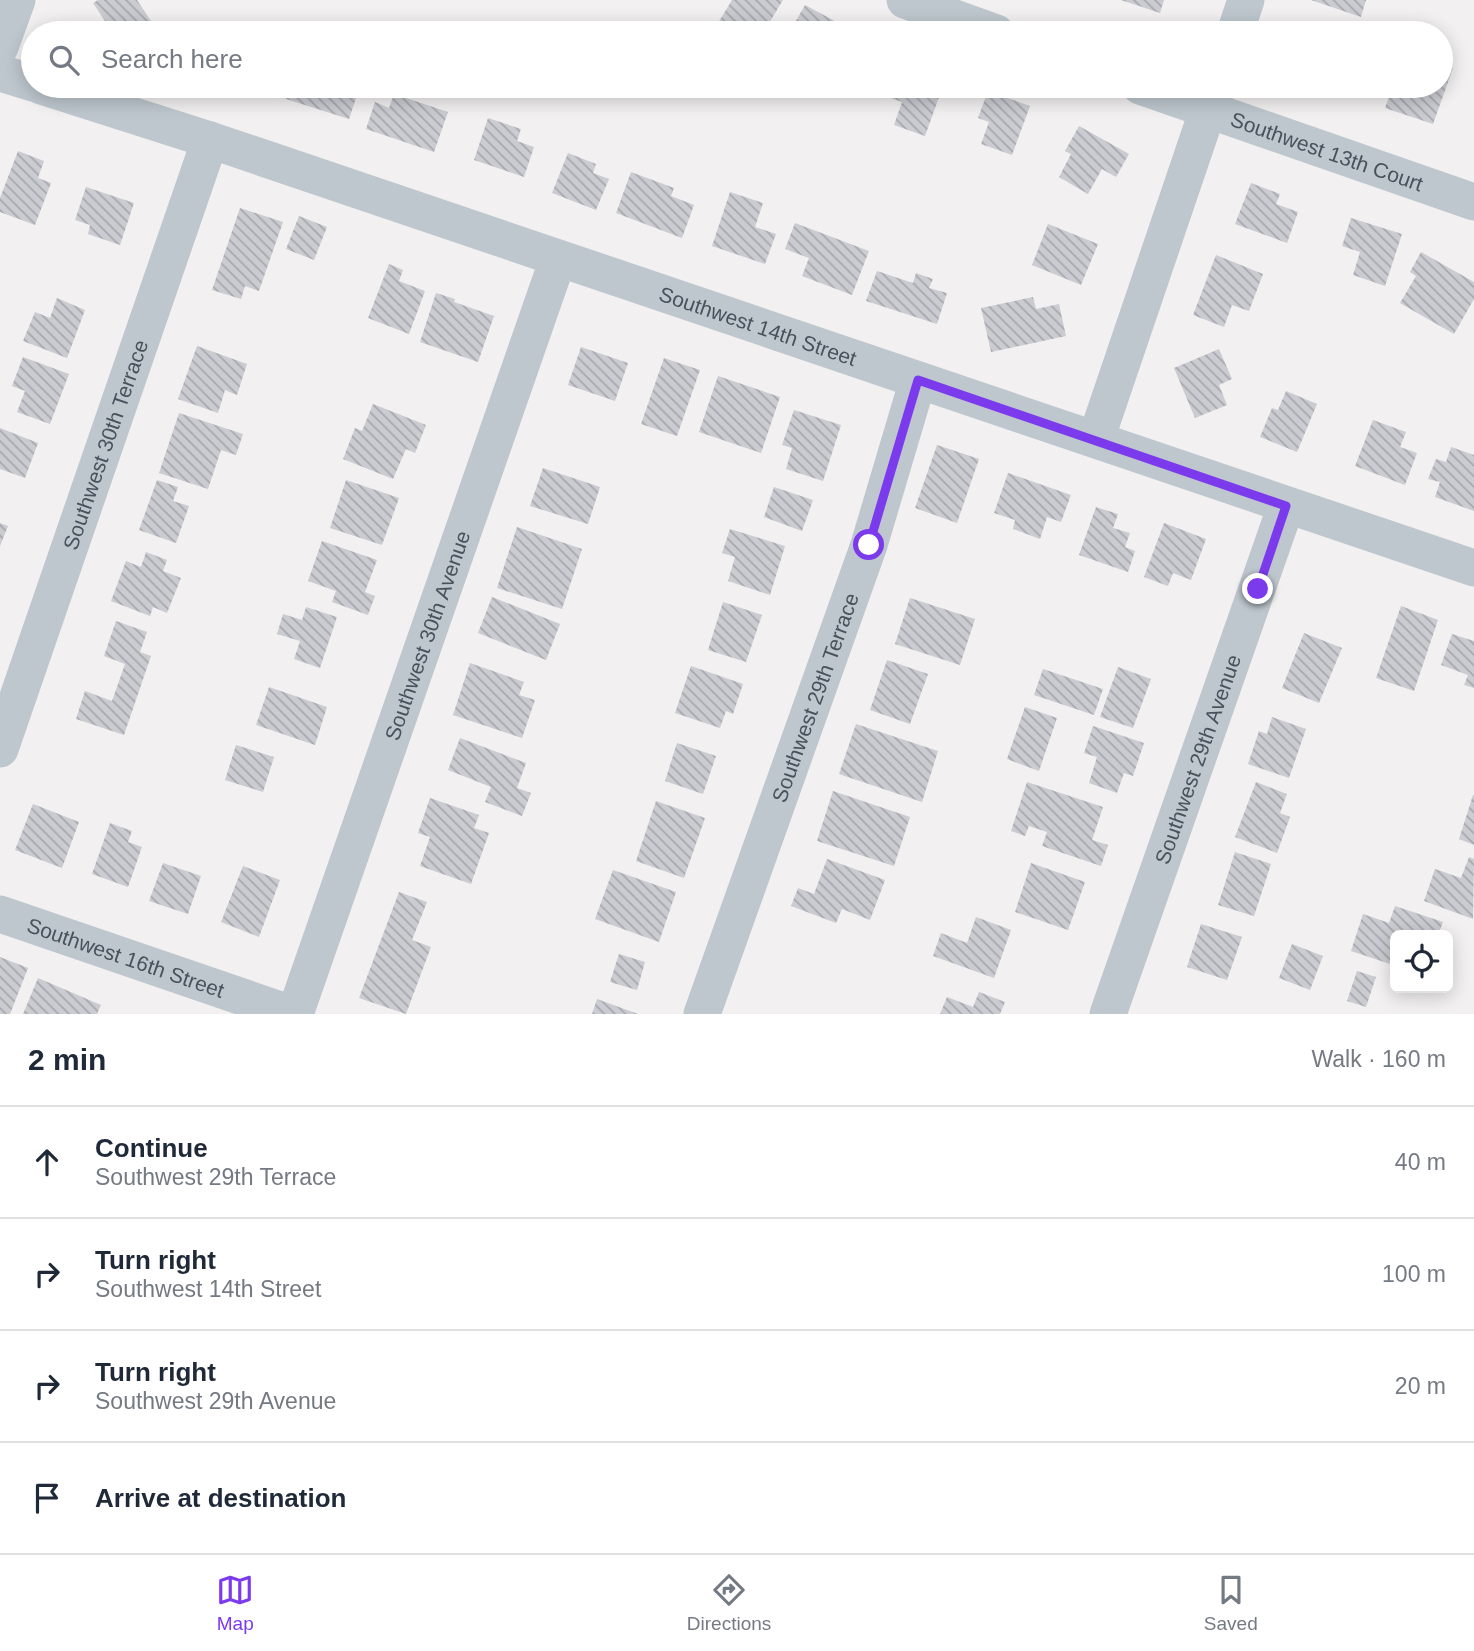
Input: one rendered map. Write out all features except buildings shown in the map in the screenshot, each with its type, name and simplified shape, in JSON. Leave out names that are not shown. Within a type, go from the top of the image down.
[{"type":"street","points":[[0,47],[16,0]]},
{"type":"street","points":[[905,0],[963,21]]},
{"type":"street","points":[[1239,21],[1246,0]]},
{"type":"street","points":[[0,73],[21,79]]},
{"type":"street","name":"Southwest 14th Street","points":[[79,98],[210,140],[1474,568]]},
{"type":"street","points":[[1096,439],[1212,98]]},
{"type":"street","name":"Southwest 13th Court","points":[[1212,98],[1474,202]]},
{"type":"street","name":"Southwest 30th Terrace","points":[[0,749],[210,140]]},
{"type":"street","name":"Southwest 30th Avenue","points":[[294,1014],[558,259]]},
{"type":"street","name":"Southwest 29th Terrace","points":[[702,1014],[869,545],[918,380]]},
{"type":"street","name":"Southwest 29th Avenue","points":[[1108,1014],[1286,506]]},
{"type":"street","name":"Southwest 16th Street","points":[[0,914],[294,1014]]},
{"type":"route","points":[[869,545],[918,380],[1286,506],[1258,589]]}]
